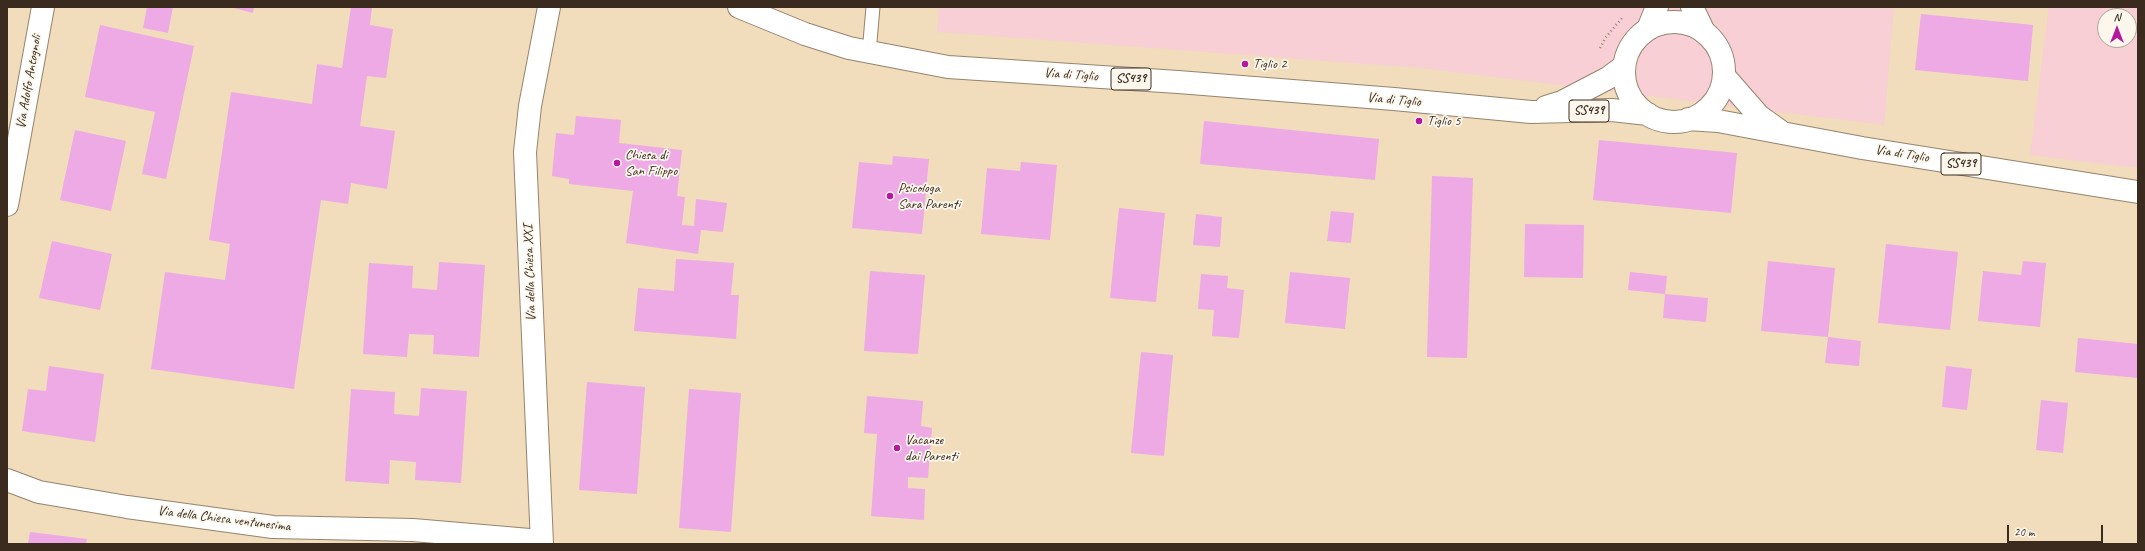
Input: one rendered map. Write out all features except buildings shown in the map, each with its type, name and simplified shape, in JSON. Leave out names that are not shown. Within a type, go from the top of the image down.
[{"type":"main road","name":"Via Adolfo Antognoli","points":[[7,205],[43,7]]},
{"type":"main road","name":"Via della Chiesa XXI","points":[[542,543],[525,152],[530,106],[549,7]]},
{"type":"main road","name":"Via di Tiglio","points":[[739,7],[805,34],[869,53],[948,66],[1178,82],[1531,112],[1612,110],[1648,114]]},
{"type":"main road","points":[[1648,29],[1657,7]]},
{"type":"main road","points":[[1692,7],[1704,32],[1721,53],[1724,76],[1721,90],[1713,103],[1702,114],[1674,122],[1661,120],[1648,114],[1637,106],[1629,93],[1625,80],[1624,66],[1632,45],[1648,29],[1662,23],[1677,22],[1691,25],[1704,32]]},
{"type":"main road","name":"Via di Tiglio","points":[[1531,112],[1562,102],[1608,78],[1624,66]]},
{"type":"main road","name":"Via di Tiglio","points":[[1724,76],[1759,116],[1784,134]]},
{"type":"main road","name":"Via di Tiglio","points":[[1688,119],[1718,121],[1784,134],[2138,192]]},
{"type":"main road","name":"Via della Chiesa ventunesima","points":[[7,480],[39,492],[120,506],[273,527],[298,536],[412,530],[542,543]]},
{"type":"lane","points":[[869,53],[873,7]]},
{"type":"shaded area","points":[[939,7],[1894,7],[1884,125],[1421,68],[937,32]]},
{"type":"shaded area","points":[[2049,7],[2138,7],[2138,168],[2030,155]]},
{"type":"place","name":"Tiglio 2","points":[[1245,64]]},
{"type":"place","name":"Tiglio 5","points":[[1419,121]]},
{"type":"place","name":"Chiesa di San Filippo","points":[[617,163]]},
{"type":"place","name":"Psicologa Sara Parenti","points":[[890,196]]},
{"type":"place","name":"Vacanze dai Parenti","points":[[897,448]]}]
